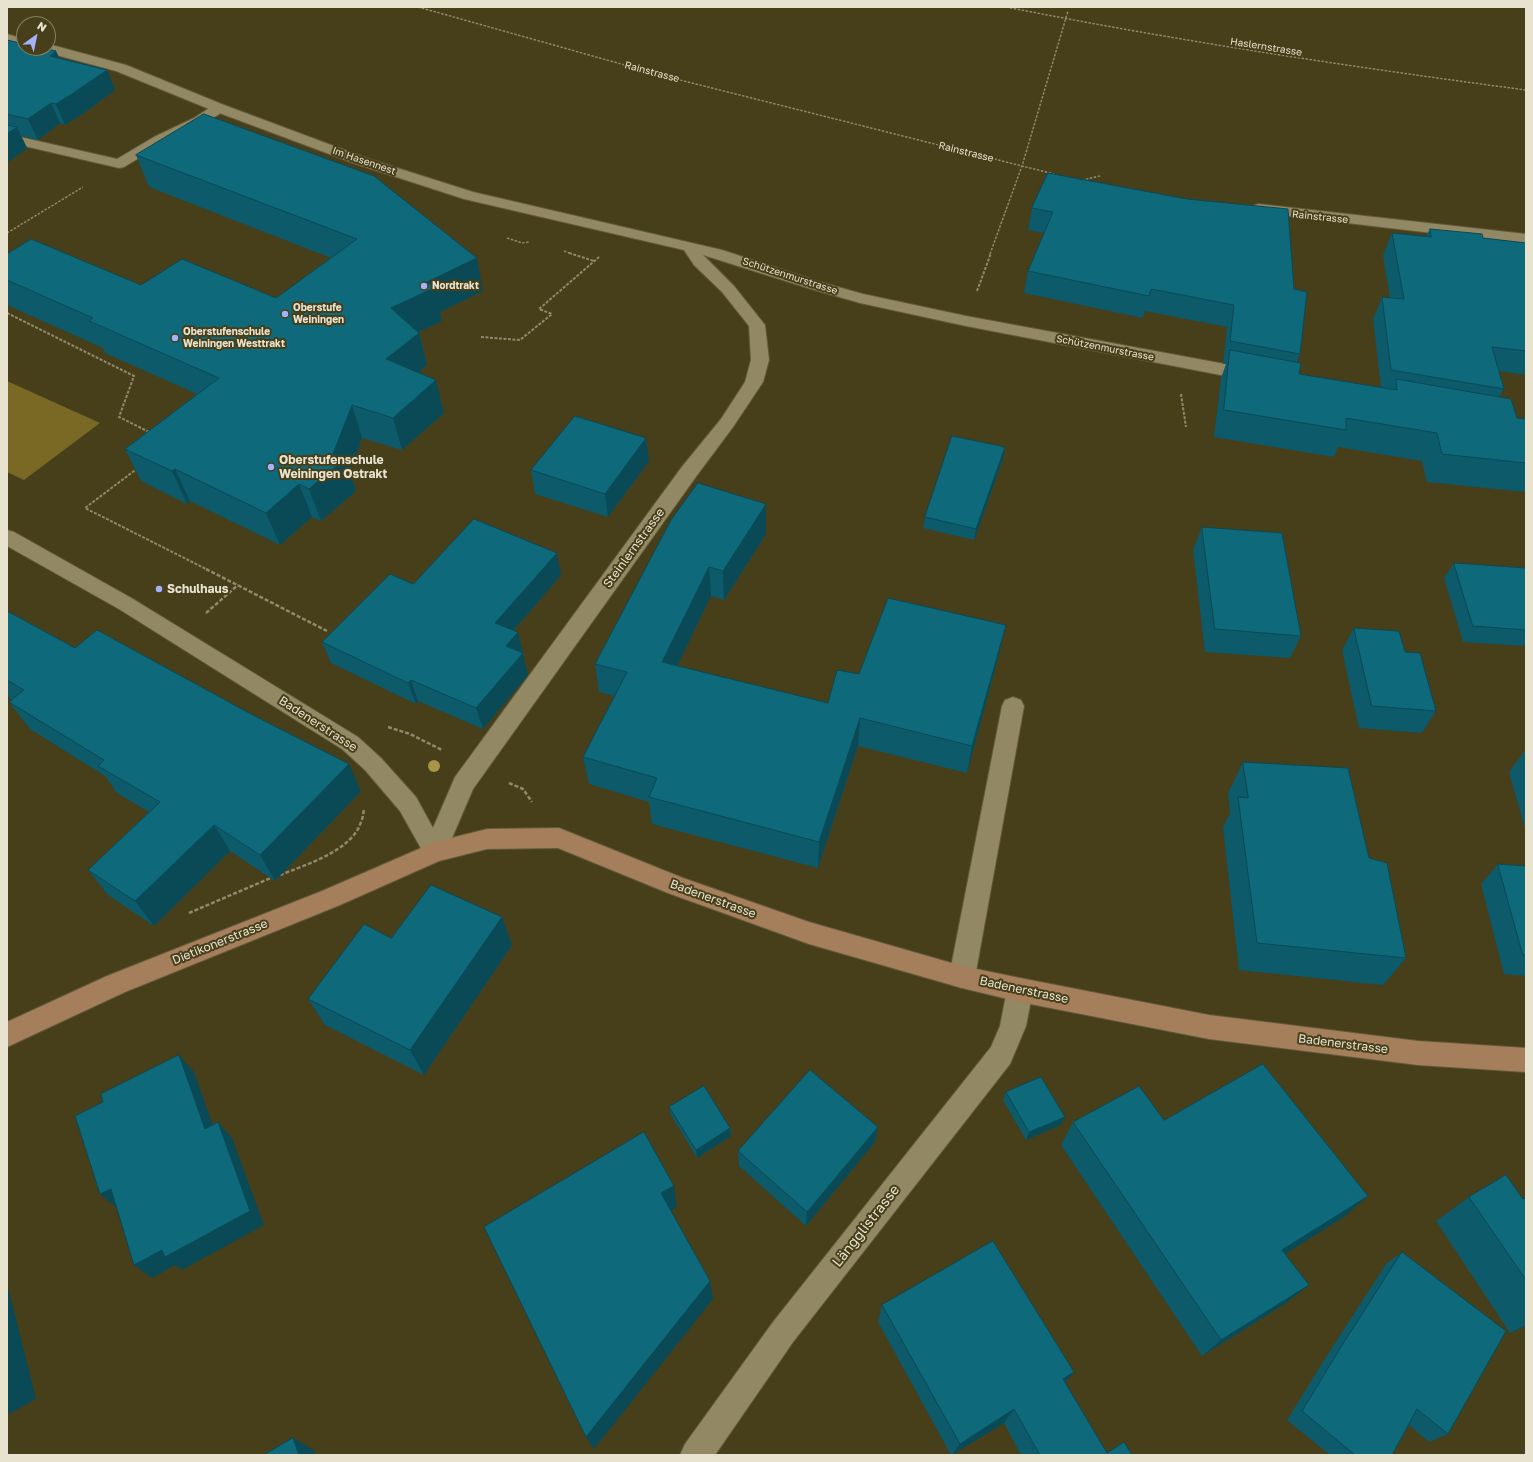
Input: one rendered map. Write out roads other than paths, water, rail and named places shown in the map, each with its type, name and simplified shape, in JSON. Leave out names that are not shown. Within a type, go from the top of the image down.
[{"type":"street","name":"Im Hasennest","points":[[56,51],[121,68],[220,108],[361,161],[469,196],[690,247]]},
{"type":"street","points":[[7,138],[119,164],[159,140],[199,121],[220,108]]},
{"type":"street","name":"Rainstrasse","points":[[1241,207],[1526,239]]},
{"type":"street","name":"Schützenmurstrasse","points":[[690,247],[743,260],[814,285],[860,298],[966,321],[1271,379]]},
{"type":"street","name":"Steinlernstrasse","points":[[435,852],[464,784],[688,473],[727,424],[754,382],[760,360],[757,324],[728,289],[700,262],[690,247]]},
{"type":"street","name":"Badenerstrasse","points":[[7,537],[126,604],[350,743],[374,764],[408,804],[435,852],[487,839],[559,838],[676,886],[808,933],[962,976],[1020,990],[1209,1027],[1418,1054],[1526,1060]]},
{"type":"street","points":[[962,976],[1013,706]]},
{"type":"street","name":"Dietikonerstrasse","points":[[7,1035],[116,984],[332,898],[435,852]]},
{"type":"street","name":"Längglistrasse","points":[[696,1455],[783,1332],[1001,1055],[1013,1026],[1020,990]]},
{"type":"place","name":"Nordtrakt","points":[[424,286]]},
{"type":"place","name":"Oberstufe Weiningen","points":[[285,314]]},
{"type":"place","name":"Oberstufenschule Weiningen Westtrakt","points":[[175,338]]},
{"type":"place","name":"Oberstufenschule Weiningen Ostrakt","points":[[271,467]]},
{"type":"place","name":"Schulhaus","points":[[159,589]]}]
